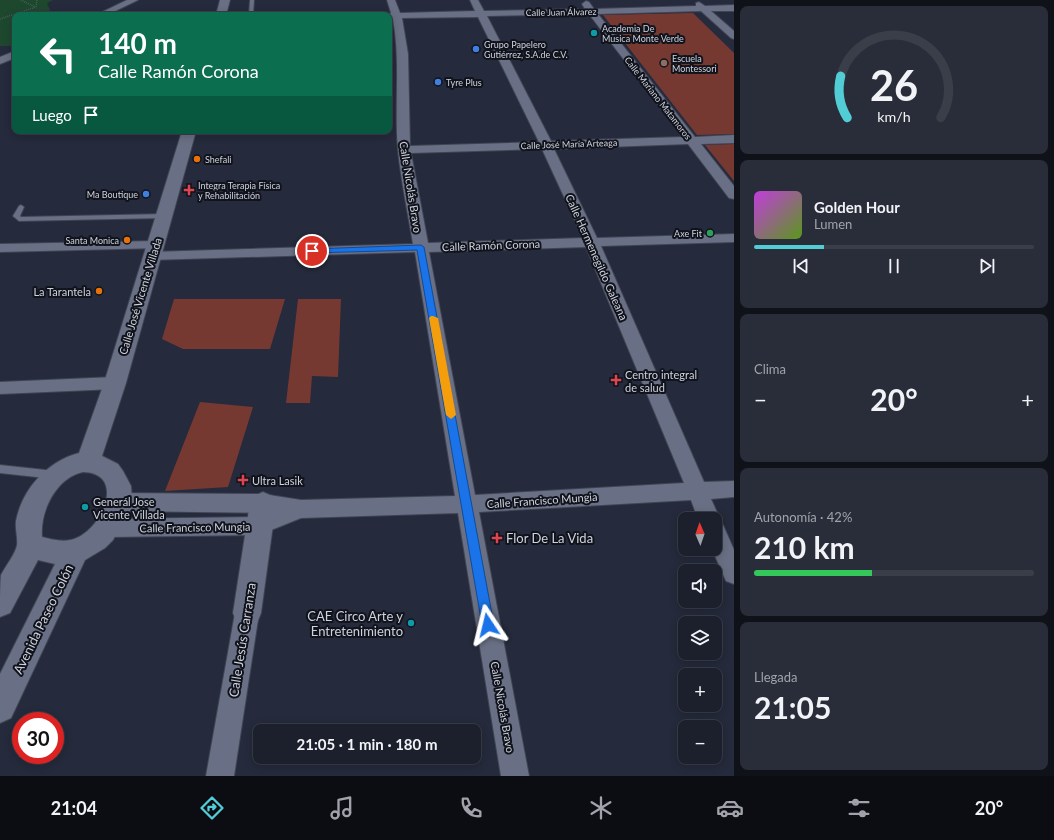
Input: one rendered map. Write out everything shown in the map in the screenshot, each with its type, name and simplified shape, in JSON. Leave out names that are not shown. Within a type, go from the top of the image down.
[{"type":"main road","points":[[222,12],[225,0]]},
{"type":"main road","name":"Calle José Vicente Villada","points":[[89,460],[115,384],[188,134]]},
{"type":"main road","points":[[0,604],[31,546],[28,535],[29,520],[35,502],[55,475],[75,464],[89,460],[101,464],[116,479],[120,492],[109,528]]},
{"type":"main road","name":"Calle Jesús Carranza","points":[[247,613],[261,515]]},
{"type":"main road","name":"Avenida Paseo Colón","points":[[31,546],[61,553],[75,552],[95,540],[109,528]]},
{"type":"main road","name":"Avenida Paseo Colón","points":[[0,707],[75,552]]},
{"type":"street","points":[[107,12],[134,0]]},
{"type":"street","name":"Calle Nicolás Bravo","points":[[391,0],[404,76],[402,126],[404,150],[515,776]]},
{"type":"street","name":"Calle Hermenegildo Galeana","points":[[474,0],[546,144],[592,242],[695,490],[706,512]]},
{"type":"street","name":"Calle Mariano Matamoros","points":[[583,0],[734,195]]},
{"type":"street","points":[[694,0],[734,36]]},
{"type":"street","name":"Calle Juan Álvarez","points":[[393,16],[734,8]]},
{"type":"street","points":[[0,61],[12,55]]},
{"type":"street","name":"Calle José María Arteaga","points":[[404,150],[546,144],[734,139]]},
{"type":"street","name":"Calle Ramón Corona","points":[[0,248],[153,250],[421,247],[734,238]]},
{"type":"street","points":[[0,388],[115,384]]},
{"type":"street","name":"Calle Francisco Mungia","points":[[109,528],[261,515],[301,509],[467,504],[734,488]]},
{"type":"street","name":"Calle Francisco Mungia","points":[[118,502],[261,515]]},
{"type":"street","points":[[722,547],[734,574]]},
{"type":"street","name":"Calle Jesús Carranza","points":[[220,776],[247,613]]},
{"type":"lane","points":[[251,12],[252,0]]},
{"type":"lane","points":[[21,208],[16,216],[19,218],[164,216]]},
{"type":"lane","points":[[0,469],[55,475]]},
{"type":"path","points":[[21,0],[36,7]]},
{"type":"path","points":[[36,7],[37,0]]},
{"type":"path","points":[[21,12],[36,7]]},
{"type":"path","points":[[0,19],[12,15]]},
{"type":"green space","points":[[0,0],[53,0],[47,3],[50,10],[48,12],[12,12],[12,46],[0,46]]},
{"type":"building","points":[[693,13],[734,53],[734,134],[697,135],[603,15]]},
{"type":"building","points":[[734,144],[734,181],[705,145]]},
{"type":"building","points":[[174,299],[285,299],[270,349],[183,349],[162,339]]},
{"type":"building","points":[[298,299],[341,299],[338,377],[312,376],[310,403],[286,403]]},
{"type":"building","points":[[200,402],[253,407],[228,487],[165,491]]},
{"type":"slow traffic","points":[[433,318],[451,415]]},
{"type":"place","name":"Academia De Musica Monte Verde","points":[[594,33]]},
{"type":"place","name":"Grupo Papelero Gutiérrez, S.A.de C.V.","points":[[476,49]]},
{"type":"place","name":"Escuela Montessori","points":[[664,63]]},
{"type":"place","name":"Tyre Plus","points":[[438,82]]},
{"type":"place","name":"Shefali","points":[[197,159]]},
{"type":"place","name":"Integra Terapia Física y Rehabilitación","points":[[189,190]]},
{"type":"place","name":"Ma Boutique","points":[[146,194]]},
{"type":"place","name":"Axe Fit","points":[[710,233]]},
{"type":"place","name":"Santa Monica","points":[[127,240]]},
{"type":"place","name":"La Tarantela","points":[[99,291]]},
{"type":"place","name":"Centro integral de salud","points":[[616,380]]},
{"type":"place","name":"Ultra Lasik","points":[[243,480]]},
{"type":"place","name":"Generál Jose Vicente Villada","points":[[85,507]]},
{"type":"place","name":"Flor De La Vida","points":[[497,538]]},
{"type":"place","name":"CAE Circo Arte y Entretenimiento","points":[[411,623]]},
{"type":"route","points":[[312,251],[421,247],[488,625]]}]
